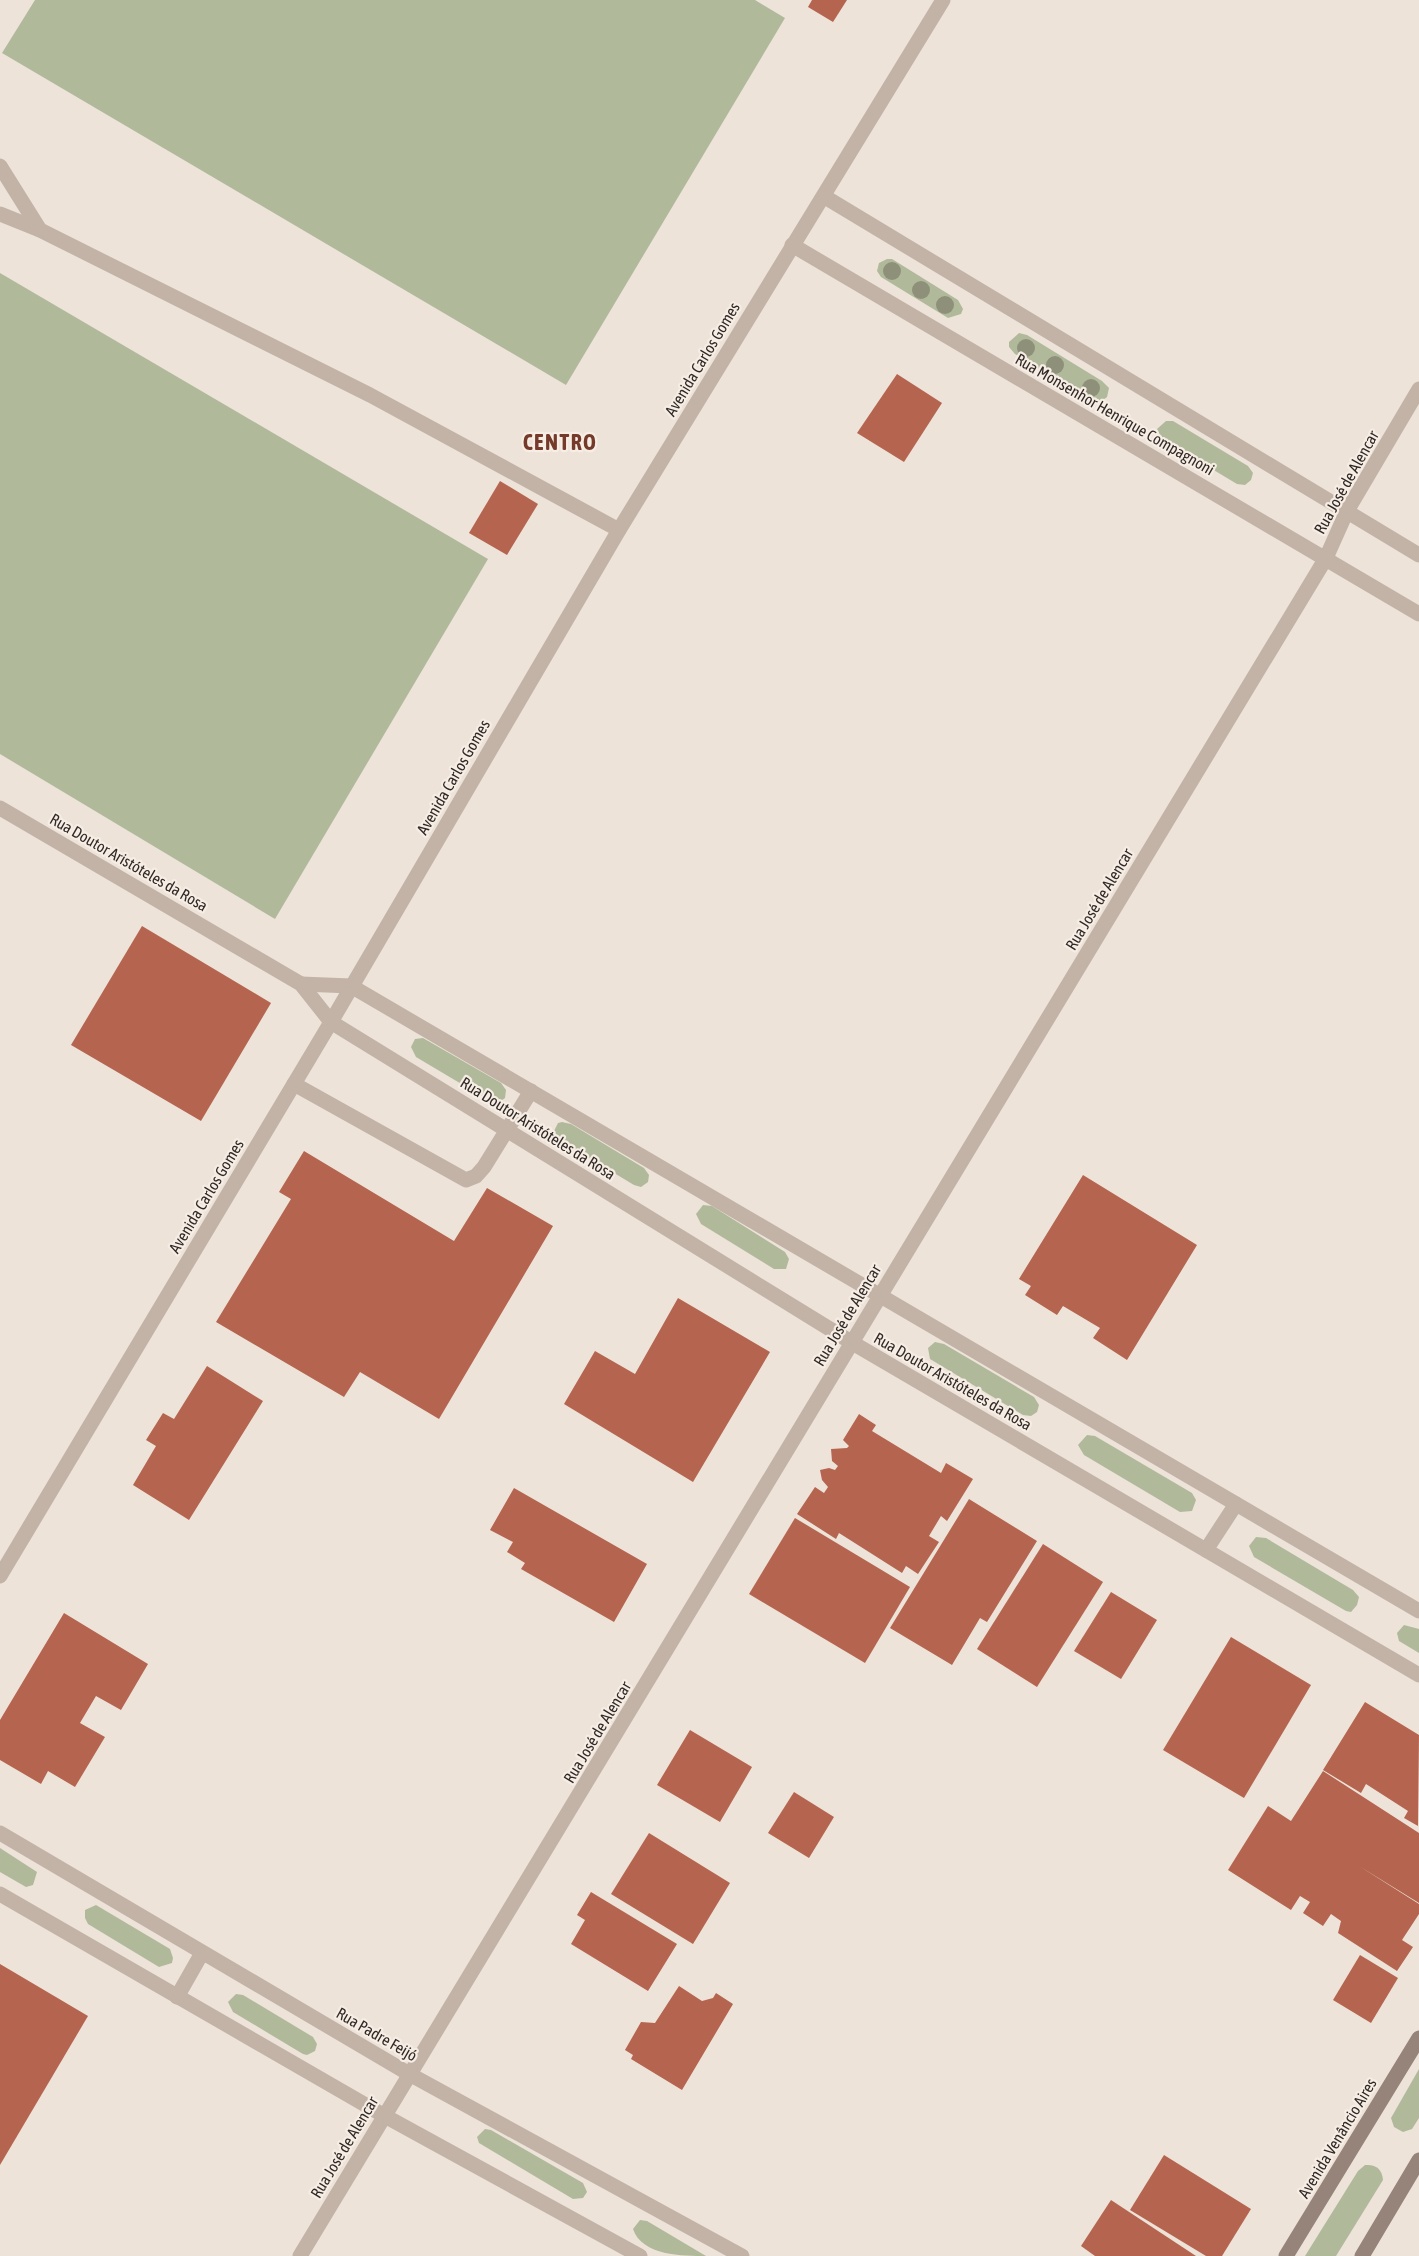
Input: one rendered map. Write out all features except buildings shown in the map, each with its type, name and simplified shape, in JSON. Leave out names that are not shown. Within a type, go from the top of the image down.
[{"type":"main road","name":"Avenida Venâncio Aires","points":[[1286,2256],[1419,2038]]},
{"type":"main road","points":[[1362,2256],[1419,2160]]},
{"type":"street","name":"Avenida Carlos Gomes","points":[[0,1576],[331,1022],[619,530],[792,245],[825,197],[943,0]]},
{"type":"street","points":[[0,166],[40,230]]},
{"type":"street","name":"Rua Monsenhor Henrique Compagnoni","points":[[825,197],[1419,555]]},
{"type":"street","points":[[0,214],[40,230],[370,395],[619,530]]},
{"type":"street","name":"Rua Monsenhor Henrique Compagnoni","points":[[792,245],[1419,614]]},
{"type":"street","name":"Rua José de Alencar","points":[[300,2256],[383,2115],[411,2075],[851,1342],[1326,558],[1347,511],[1419,389]]},
{"type":"street","name":"Rua Doutor Aristóteles da Rosa","points":[[1,810],[301,984],[331,1022],[851,1342],[1419,1675]]},
{"type":"street","name":"Rua Doutor Aristóteles da Rosa","points":[[301,984],[351,986],[1419,1611]]},
{"type":"street","points":[[294,1084],[466,1180],[476,1176],[484,1167],[531,1091]]},
{"type":"street","points":[[1206,1550],[1236,1504]]},
{"type":"street","name":"Rua Padre Feijó","points":[[0,1833],[411,2075],[742,2256]]},
{"type":"street","points":[[0,1894],[383,2115],[640,2256]]},
{"type":"street","points":[[177,1997],[202,1953]]},
{"type":"green space","points":[[35,0],[755,0],[785,18],[566,385],[2,53]]},
{"type":"green space","points":[[892,259],[958,300],[963,309],[961,314],[948,318],[881,277],[877,271],[879,263]]},
{"type":"green space","points":[[0,273],[488,559],[275,919],[0,754]]},
{"type":"green space","points":[[1019,333],[1027,335],[1102,381],[1109,388],[1107,397],[1099,403],[1090,400],[1015,354],[1009,347],[1009,342]]},
{"type":"green space","points":[[1166,421],[1173,421],[1248,466],[1253,473],[1251,480],[1245,485],[1237,484],[1162,439],[1157,429]]},
{"type":"green space","points":[[423,1038],[501,1083],[506,1090],[505,1098],[498,1103],[490,1101],[416,1057],[411,1047],[415,1039]]},
{"type":"green space","points":[[558,1123],[571,1124],[644,1168],[649,1175],[648,1182],[641,1187],[634,1185],[561,1141],[554,1131]]},
{"type":"green space","points":[[703,1205],[712,1206],[785,1252],[789,1259],[786,1269],[774,1269],[701,1224],[696,1214]]},
{"type":"green space","points":[[935,1342],[944,1344],[1034,1397],[1039,1405],[1037,1412],[1031,1416],[1023,1415],[930,1359],[928,1348]]},
{"type":"green space","points":[[1087,1435],[1095,1436],[1192,1493],[1196,1500],[1192,1511],[1180,1512],[1084,1455],[1078,1445]]},
{"type":"green space","points":[[1256,1537],[1266,1538],[1353,1590],[1359,1597],[1357,1605],[1351,1612],[1346,1611],[1254,1557],[1249,1546]]},
{"type":"green space","points":[[1404,1625],[1419,1629],[1419,1653],[1399,1641],[1397,1633]]},
{"type":"green space","points":[[0,1848],[37,1872],[33,1885],[26,1887],[0,1872]]},
{"type":"green space","points":[[96,1905],[170,1949],[172,1963],[159,1967],[88,1924],[85,1910]]},
{"type":"green space","points":[[236,1994],[243,1995],[313,2037],[317,2044],[315,2051],[307,2055],[303,2054],[233,2012],[228,2002]]},
{"type":"green space","points":[[1419,2069],[1419,2118],[1412,2129],[1403,2132],[1394,2127],[1391,2118]]},
{"type":"green space","points":[[485,2129],[491,2130],[583,2183],[587,2192],[583,2198],[573,2199],[479,2143],[477,2137]]},
{"type":"green space","points":[[1365,2165],[1378,2168],[1383,2180],[1336,2256],[1305,2256],[1358,2171]]},
{"type":"green space","points":[[640,2220],[647,2221],[706,2256],[675,2255],[645,2245],[633,2229]]},
{"type":"district","name":"CENTRO","points":[[560,442]]}]
